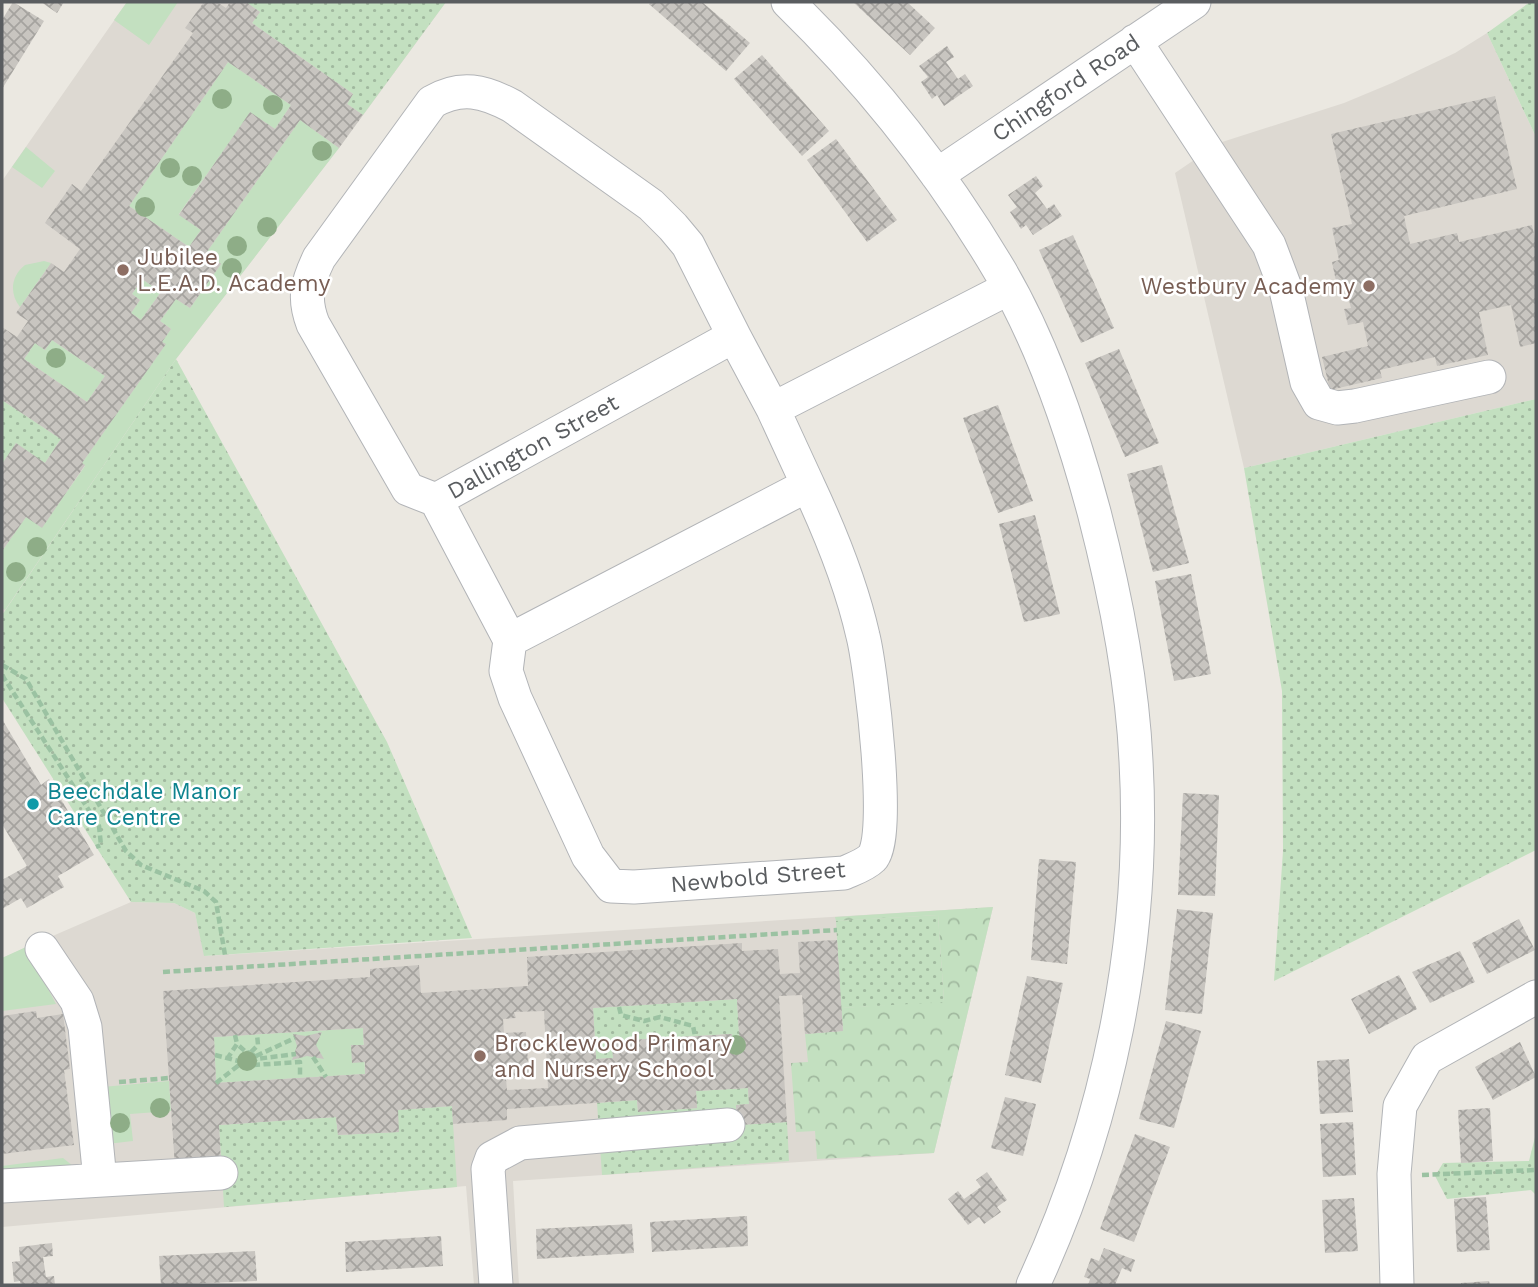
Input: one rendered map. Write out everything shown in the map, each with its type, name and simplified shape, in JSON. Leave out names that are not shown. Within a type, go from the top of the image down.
[{"type":"street","points":[[788,2],[839,52],[937,175],[1009,288],[1059,401],[1083,472],[1108,564],[1123,642],[1137,763],[1134,873],[1125,980],[1106,1083],[1071,1193],[1023,1284]]},
{"type":"street","name":"Chingford Road","points":[[937,175],[1194,2]]},
{"type":"street","points":[[1135,41],[1269,245],[1286,290],[1307,382],[1319,403],[1337,408],[1355,406],[1489,377]]},
{"type":"street","points":[[436,500],[408,489],[320,336],[305,303],[307,282],[319,258],[432,102],[449,92],[472,90],[494,96],[512,106],[651,205],[688,244],[773,409],[808,485],[510,640]]},
{"type":"street","points":[[773,409],[1009,288]]},
{"type":"street","name":"Dallington Street","points":[[510,640],[436,500],[734,337]]},
{"type":"street","name":"Newbold Street","points":[[510,640],[506,671],[515,698],[588,856],[611,886],[634,887],[831,874],[856,868],[873,858],[881,841],[873,714],[864,637],[835,541],[808,485]]},
{"type":"street","points":[[42,950],[77,1001],[85,1027],[100,1180]]},
{"type":"street","points":[[1397,1285],[1394,1174],[1400,1106],[1427,1058],[1536,997]]},
{"type":"street","points":[[496,1285],[488,1169],[492,1158],[504,1149],[541,1140],[728,1125]]},
{"type":"street","points":[[2,1186],[221,1173]]},
{"type":"path","points":[[2,665],[26,679],[126,851],[142,865],[204,891],[216,902],[225,955]]},
{"type":"path","points":[[2,675],[99,826],[101,845],[96,847]]},
{"type":"path","points":[[163,972],[836,930]]},
{"type":"path","points":[[619,1007],[621,1015],[638,1021],[660,1017],[693,1026],[695,1036]]},
{"type":"path","points":[[252,1065],[258,1045],[257,1034]]},
{"type":"path","points":[[235,1035],[237,1044],[253,1055],[296,1054]]},
{"type":"path","points":[[216,1083],[253,1055],[295,1038]]},
{"type":"path","points":[[228,1059],[237,1044]]},
{"type":"path","points":[[215,1055],[240,1064],[243,1068],[300,1062],[300,1078]]},
{"type":"path","points":[[313,1057],[326,1077]]},
{"type":"path","points":[[92,1085],[169,1078]]},
{"type":"path","points":[[1394,1174],[1435,1176],[1536,1170]]},
{"type":"shaded area","name":"Jubilee L.E.A.D. Academy","points":[[127,2],[446,2],[339,148],[176,359],[2,615],[2,181]]},
{"type":"shaded area","name":"Westbury Academy","points":[[1487,33],[1536,137],[1536,399],[1244,468],[1175,173],[1219,143],[1344,103],[1455,53]]},
{"type":"shaded area","name":"Brocklewood Primary and Nursery School","points":[[131,902],[174,903],[195,913],[205,956],[993,907],[934,1153],[513,1181],[519,1285],[474,1285],[466,1186],[2,1227],[2,958]]},
{"type":"green space","points":[[127,2],[178,2],[149,45],[114,20]]},
{"type":"green space","points":[[246,2],[446,2],[363,115],[347,104],[353,94],[252,23],[260,12]]},
{"type":"green space","points":[[1530,2],[1536,2],[1536,137],[1487,33]]},
{"type":"green space","points":[[228,62],[291,105],[275,129],[250,113],[179,214],[201,230],[189,247],[129,206]]},
{"type":"green space","points":[[300,120],[339,148],[176,359],[5,610],[2,608],[2,551],[26,517],[42,527],[85,466],[82,463],[165,345],[162,342],[171,329],[160,321],[176,299],[190,308],[221,264],[206,253]]},
{"type":"green space","points":[[26,147],[55,171],[42,188],[12,167]]},
{"type":"green space","points":[[44,261],[51,263],[20,307],[14,296],[14,279],[25,265]]},
{"type":"green space","points":[[142,279],[161,292],[141,320],[131,313],[140,300],[132,294]]},
{"type":"green space","points":[[52,340],[105,376],[87,402],[24,359],[35,343],[45,350]]},
{"type":"green space","points":[[176,359],[387,742],[472,938],[204,956],[195,913],[174,903],[131,902],[2,698],[2,615]]},
{"type":"green space","points":[[1536,399],[1536,850],[1274,981],[1283,851],[1282,691],[1244,468]]},
{"type":"green space","points":[[2,400],[61,439],[45,463],[16,444],[2,464]]},
{"type":"green space","points":[[993,907],[934,1153],[817,1159],[815,1131],[796,1132],[791,1063],[808,1062],[805,1034],[843,1031],[841,1008],[944,1001],[938,915],[836,921],[835,917]]},
{"type":"green space","points":[[938,915],[944,1002],[841,1008],[836,921]]},
{"type":"green space","points":[[26,947],[56,1004],[2,1011],[2,958]]},
{"type":"green space","points":[[737,999],[740,1050],[733,1050],[731,1034],[612,1041],[613,1058],[596,1059],[593,1008]]},
{"type":"green space","points":[[363,1028],[365,1074],[216,1083],[214,1037]]},
{"type":"green space","points":[[169,1081],[171,1111],[130,1114],[133,1141],[107,1144],[102,1087]]},
{"type":"green space","points":[[748,1088],[749,1104],[736,1105],[737,1125],[787,1122],[789,1161],[602,1175],[597,1103],[637,1100],[638,1112],[697,1108],[696,1091]]},
{"type":"green space","points":[[452,1106],[457,1187],[224,1207],[219,1125],[336,1117],[338,1135],[398,1132],[398,1110]]},
{"type":"green space","points":[[1536,1133],[1536,1195],[1531,1190],[1447,1199],[1435,1176],[1443,1163],[1529,1161]]},
{"type":"green space","points":[[63,1158],[73,1166],[2,1173],[2,1166]]},
{"type":"building","points":[[13,2],[44,21],[2,89],[2,20]]},
{"type":"building","points":[[41,2],[64,2],[57,13]]},
{"type":"building","points":[[204,2],[217,2],[226,8],[230,2],[246,2],[260,12],[252,23],[353,94],[347,104],[363,115],[339,148],[300,120],[206,253],[221,264],[190,308],[176,299],[160,321],[171,329],[162,342],[166,344],[82,463],[85,465],[42,528],[26,517],[2,551],[2,464],[16,443],[45,463],[61,439],[2,400],[2,327],[17,337],[28,321],[16,313],[51,263],[64,272],[80,249],[45,223],[72,184],[81,191],[193,33],[185,28]],"holes":[[[228,62],[291,105],[275,129],[250,112],[179,215],[201,230],[189,247],[129,206]],[[142,279],[161,292],[141,320],[131,313],[140,300],[132,294]],[[52,340],[105,376],[87,402],[24,359],[35,343],[45,350]]]},
{"type":"building","points":[[702,2],[750,43],[726,71],[649,4]]},
{"type":"building","points":[[853,2],[907,2],[935,28],[910,55]]},
{"type":"building","points":[[947,46],[954,57],[946,62],[958,79],[965,74],[973,86],[944,106],[937,95],[932,99],[921,82],[928,77],[919,66]]},
{"type":"building","points":[[762,55],[829,131],[802,156],[734,79]]},
{"type":"building","points":[[1495,96],[1517,189],[1404,216],[1410,244],[1457,233],[1459,242],[1532,225],[1536,243],[1536,343],[1520,347],[1511,305],[1479,312],[1488,355],[1437,366],[1435,357],[1380,370],[1382,378],[1330,390],[1322,357],[1368,346],[1363,322],[1348,325],[1344,309],[1351,308],[1344,280],[1336,281],[1332,262],[1339,260],[1332,228],[1352,224],[1331,134]]},
{"type":"building","points":[[836,139],[897,220],[867,242],[807,160]]},
{"type":"building","points":[[1036,176],[1043,186],[1035,193],[1047,209],[1054,204],[1062,216],[1033,235],[1026,225],[1021,229],[1010,212],[1017,207],[1008,195]]},
{"type":"building","points":[[1073,235],[1114,328],[1081,343],[1039,250]]},
{"type":"building","points":[[1119,349],[1159,443],[1125,457],[1085,363]]},
{"type":"building","points":[[998,405],[1033,501],[998,513],[963,418]]},
{"type":"building","points":[[1162,465],[1189,563],[1153,572],[1127,474]]},
{"type":"building","points":[[1035,515],[1060,614],[1024,622],[999,524]]},
{"type":"building","points":[[1191,574],[1211,674],[1174,681],[1155,581]]},
{"type":"building","name":"Beechdale Manor Care Centre","points":[[2,719],[41,785],[49,779],[94,855],[58,876],[64,887],[27,908],[21,898],[2,909],[2,880],[27,866],[2,824]]},
{"type":"building","points":[[1183,793],[1219,795],[1215,896],[1178,895]]},
{"type":"building","points":[[1039,859],[1076,862],[1067,964],[1031,960]]},
{"type":"building","points":[[1177,909],[1213,913],[1202,1014],[1165,1010]]},
{"type":"building","points":[[1519,919],[1535,950],[1487,974],[1472,943]]},
{"type":"building","points":[[837,940],[843,1031],[805,1034],[802,995],[779,996],[787,1122],[737,1125],[736,1105],[749,1104],[748,1088],[696,1091],[697,1108],[638,1112],[637,1100],[507,1109],[507,1120],[453,1124],[452,1106],[398,1110],[399,1132],[338,1135],[336,1117],[219,1125],[221,1163],[175,1167],[163,991],[370,977],[370,969],[419,965],[421,993],[528,986],[527,957],[742,943],[742,951],[778,949],[780,974],[800,973],[798,942]],"holes":[[[737,999],[740,1050],[733,1050],[732,1034],[612,1041],[613,1058],[596,1059],[593,1008]],[[544,1011],[548,1088],[507,1090],[506,1079],[529,1077],[526,1032],[504,1033],[503,1019],[516,1018],[514,1012]],[[363,1028],[364,1045],[351,1045],[352,1063],[365,1062],[365,1074],[216,1083],[214,1037]]]},
{"type":"building","points":[[1460,951],[1475,982],[1430,1003],[1412,972]]},
{"type":"building","points":[[1399,975],[1417,1009],[1369,1034],[1351,999]]},
{"type":"building","points":[[1027,976],[1063,983],[1041,1083],[1005,1075]]},
{"type":"building","points":[[36,1011],[37,1018],[63,1014],[70,1069],[64,1070],[74,1145],[2,1154],[2,1016]]},
{"type":"building","points":[[1166,1021],[1201,1031],[1174,1128],[1139,1119]]},
{"type":"building","points":[[322,1032],[316,1045],[324,1059],[307,1056],[292,1060],[297,1046],[293,1034],[306,1036]]},
{"type":"building","points":[[1520,1042],[1536,1077],[1493,1100],[1475,1067]]},
{"type":"building","points":[[1349,1059],[1353,1112],[1320,1114],[1317,1061]]},
{"type":"building","points":[[1005,1097],[1036,1104],[1023,1156],[991,1148]]},
{"type":"building","points":[[1490,1108],[1493,1161],[1461,1163],[1458,1110]]},
{"type":"building","points":[[1353,1122],[1356,1175],[1323,1177],[1320,1124]]},
{"type":"building","points":[[1135,1134],[1170,1147],[1134,1242],[1100,1229]]},
{"type":"building","points":[[987,1172],[1007,1200],[997,1207],[1001,1212],[984,1224],[979,1217],[968,1225],[948,1199],[958,1191],[964,1199],[981,1187],[976,1180]]},
{"type":"building","points":[[1486,1197],[1490,1250],[1457,1252],[1454,1199]]},
{"type":"building","points":[[1354,1198],[1358,1251],[1325,1253],[1322,1200]]},
{"type":"building","points":[[747,1216],[748,1246],[652,1252],[650,1222]]},
{"type":"building","points":[[632,1224],[634,1253],[537,1259],[536,1229]]},
{"type":"building","points":[[441,1236],[443,1266],[346,1272],[345,1242]]},
{"type":"building","points":[[52,1243],[53,1256],[43,1257],[46,1277],[54,1276],[55,1285],[21,1285],[20,1281],[14,1282],[12,1262],[20,1261],[19,1247]]},
{"type":"building","points":[[1104,1248],[1135,1260],[1131,1272],[1122,1268],[1115,1285],[1088,1285],[1090,1279],[1084,1277],[1091,1258],[1099,1261]]},
{"type":"building","points":[[255,1251],[257,1281],[161,1285],[159,1256]]},
{"type":"building","points":[[1489,1281],[1490,1285],[1461,1285],[1461,1283]]},
{"type":"place","name":"Jubilee L.E.A.D. Academy","points":[[123,270]]},
{"type":"place","name":"Westbury Academy","points":[[1369,286]]},
{"type":"place","name":"Beechdale Manor Care Centre","points":[[33,804]]},
{"type":"place","name":"Brocklewood Primary and Nursery School","points":[[480,1056]]}]
